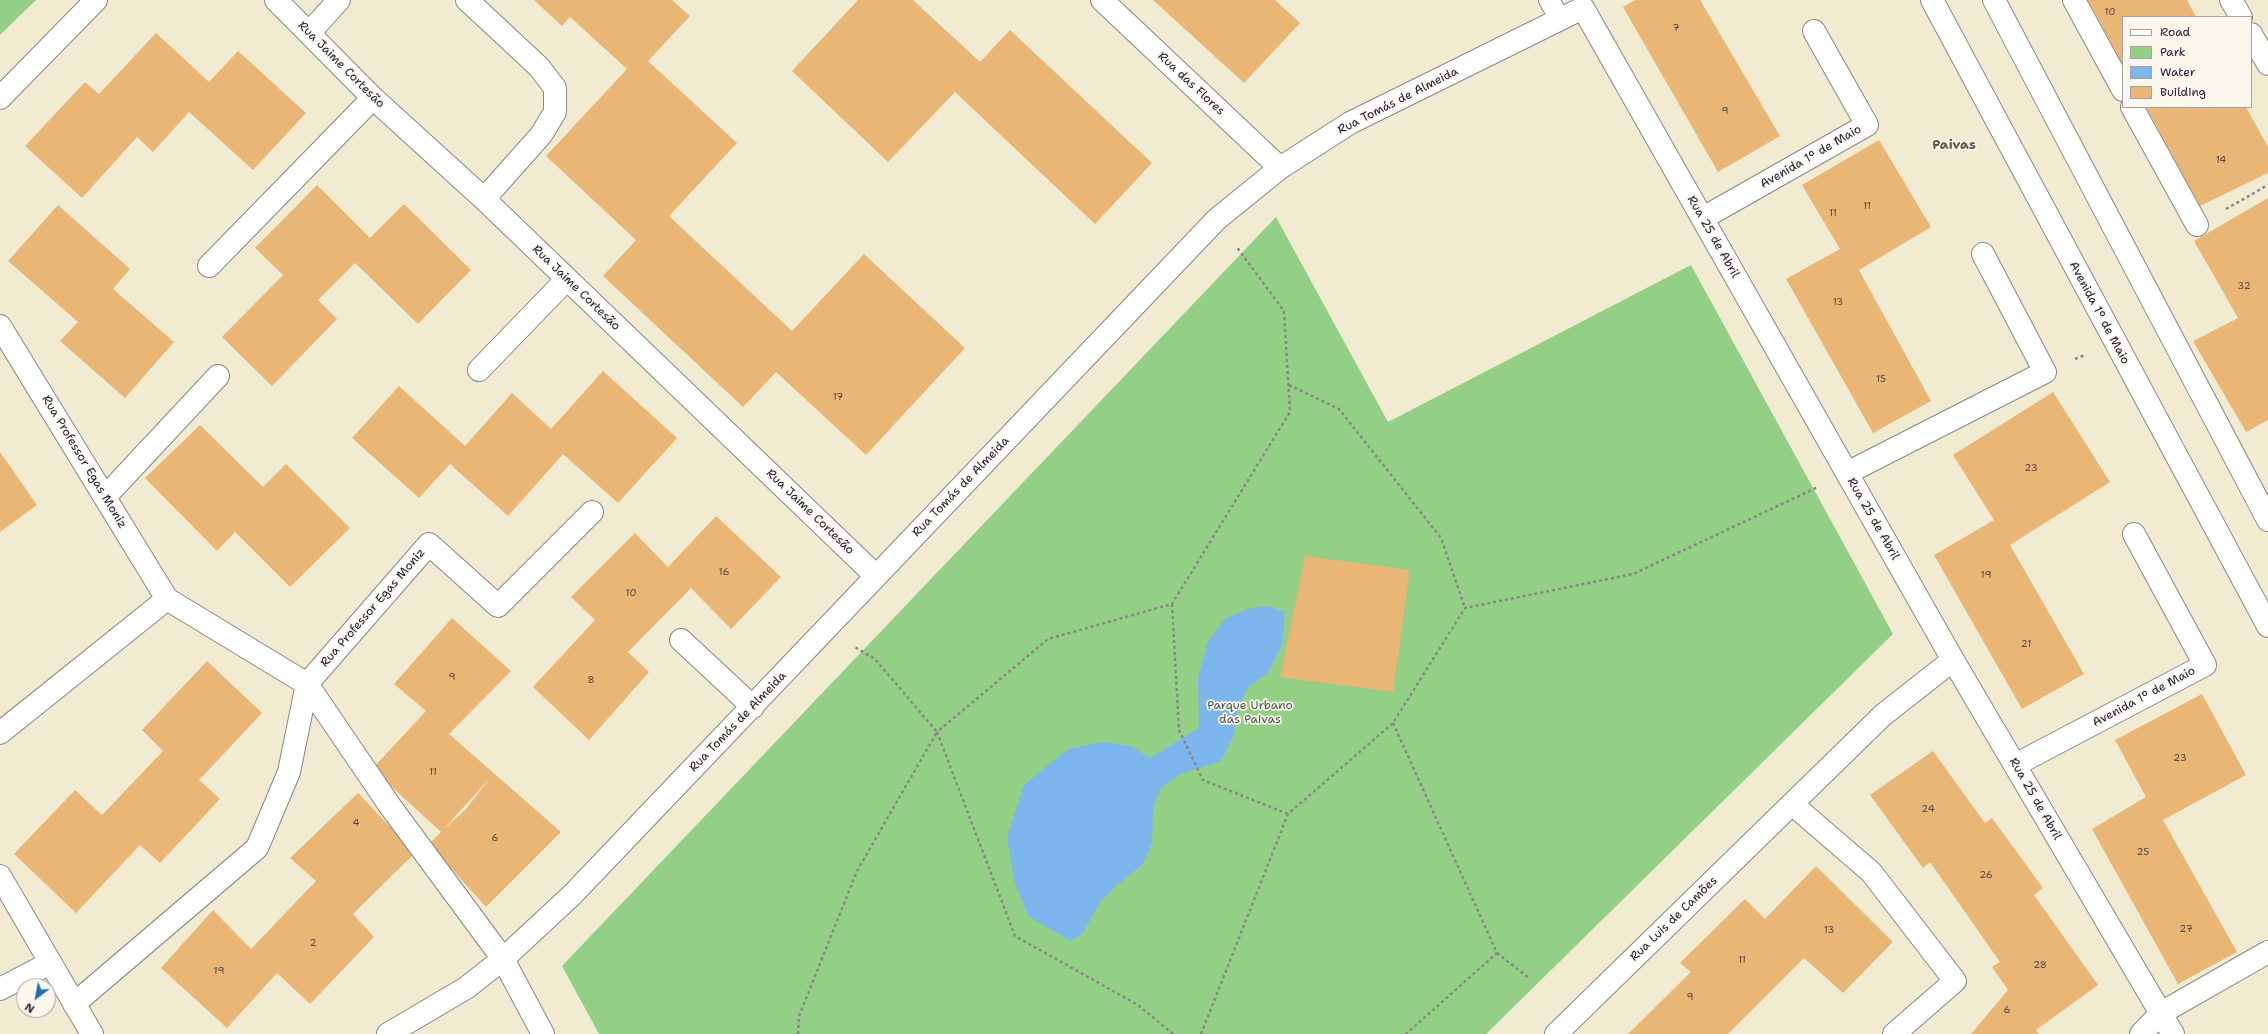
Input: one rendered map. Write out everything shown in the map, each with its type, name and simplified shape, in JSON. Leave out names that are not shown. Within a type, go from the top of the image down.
[{"type":"street","points":[[0,98],[96,0]]},
{"type":"street","name":"Rua Jaime Cortesão","points":[[276,0],[310,32],[373,98],[484,199],[876,576]]},
{"type":"street","points":[[310,32],[339,0]]},
{"type":"street","points":[[467,0],[540,67],[555,88],[555,112],[544,129],[484,199]]},
{"type":"street","name":"Rua das Flores","points":[[1102,0],[1280,168]]},
{"type":"street","name":"Avenida 1º de Maio","points":[[1932,0],[2268,626]]},
{"type":"street","points":[[1994,0],[2268,520]]},
{"type":"street","points":[[2074,0],[2122,88]]},
{"type":"street","points":[[2231,0],[2240,16]]},
{"type":"street","name":"Rua Tomás de Almeida","points":[[388,1034],[466,988],[503,959],[572,895],[1217,219],[1280,168],[1350,123],[1560,19],[1585,4]]},
{"type":"street","name":"Rua 25 de Abril","points":[[1585,4],[1703,218],[1953,660],[2173,1034]]},
{"type":"street","name":"Avenida 1º de Maio","points":[[1703,218],[1867,125],[1814,31]]},
{"type":"street","points":[[2252,36],[2268,64]]},
{"type":"street","points":[[209,266],[373,98]]},
{"type":"street","points":[[2133,108],[2197,225]]},
{"type":"street","points":[[1847,473],[2045,372],[1983,254]]},
{"type":"street","points":[[479,370],[567,279]]},
{"type":"street","name":"Rua Professor Egas Moniz","points":[[0,326],[167,599],[307,684],[429,544],[498,606],[592,512]]},
{"type":"street","points":[[105,497],[218,376]]},
{"type":"street","name":"Avenida 1º de Maio","points":[[2015,765],[2205,664],[2134,534]]},
{"type":"street","points":[[0,733],[167,599]]},
{"type":"street","points":[[681,640],[753,707]]},
{"type":"street","name":"Rua Luis de Camões","points":[[1556,1034],[1883,715],[1953,660]]},
{"type":"street","points":[[307,684],[390,806],[503,959],[543,1034]]},
{"type":"street","points":[[74,1004],[257,848],[289,772],[307,684]]},
{"type":"street","points":[[1792,804],[1871,872],[1955,981],[1894,1034]]},
{"type":"street","points":[[0,876],[92,1034]]},
{"type":"street","points":[[2141,1034],[2161,1013],[2268,952]]},
{"type":"street","points":[[0,989],[50,963]]},
{"type":"lane","points":[[1549,0],[1560,19]]},
{"type":"path","points":[[2197,225],[2268,185]]},
{"type":"path","points":[[1217,219],[1284,312],[1290,412],[1172,604],[1179,730],[1203,780],[1288,814]]},
{"type":"path","points":[[1289,385],[1339,409],[1441,538],[1465,608]]},
{"type":"path","points":[[1201,1034],[1288,814],[1393,723],[1465,608],[1633,574],[1847,473]]},
{"type":"path","points":[[798,1034],[799,1016],[857,871],[937,732],[1048,639],[1172,604]]},
{"type":"path","points":[[826,630],[875,659],[937,732],[1015,936],[1138,1005],[1173,1034]]},
{"type":"path","points":[[1393,723],[1497,953],[1529,978]]},
{"type":"path","points":[[1406,1034],[1497,953]]},
{"type":"green space","points":[[0,0],[36,0],[0,35]]},
{"type":"green space","name":"Parque Urbano das Paivas","points":[[1276,217],[1388,422],[1691,265],[1893,634],[1486,1034],[599,1034],[562,966]]},
{"type":"water","points":[[1269,606],[1285,612],[1282,645],[1268,673],[1247,688],[1236,717],[1234,735],[1221,761],[1178,775],[1160,789],[1153,810],[1152,843],[1143,864],[1118,884],[1101,901],[1082,934],[1070,941],[1028,916],[1015,883],[1007,838],[1024,785],[1068,749],[1104,742],[1131,746],[1150,758],[1199,728],[1198,677],[1208,641],[1226,618],[1248,609]]},
{"type":"building","points":[[534,0],[672,0],[690,16],[648,61],[737,143],[669,216],[792,331],[864,254],[965,348],[866,455],[776,372],[743,407],[603,276],[636,240],[546,156],[627,69],[570,17],[562,26]]},
{"type":"building","points":[[858,0],[913,0],[980,62],[1010,30],[1152,163],[1095,224],[955,92],[888,162],[792,71]]},
{"type":"building","points":[[1153,0],[1275,0],[1300,23],[1244,83]]},
{"type":"building","points":[[1635,0],[1700,0],[1780,136],[1718,172],[1623,7]]},
{"type":"building","points":[[2088,0],[2187,0],[2195,16],[2122,16],[2122,63]]},
{"type":"building","points":[[156,33],[209,82],[238,51],[306,113],[253,170],[189,112],[153,152],[137,137],[82,198],[25,146],[85,82],[99,94]]},
{"type":"building","points":[[2147,108],[2247,108],[2268,147],[2268,173],[2200,206]]},
{"type":"building","points":[[1879,140],[1931,227],[1859,270],[1931,401],[1873,433],[1786,279],[1840,249],[1802,185]]},
{"type":"building","points":[[317,185],[370,238],[404,204],[471,270],[418,324],[355,263],[318,300],[337,319],[272,386],[222,337],[283,275],[255,248]]},
{"type":"building","points":[[2268,198],[2268,420],[2246,432],[2193,341],[2238,318],[2194,241]]},
{"type":"building","points":[[58,205],[130,269],[113,289],[174,342],[125,398],[60,341],[78,322],[8,261]]},
{"type":"building","points":[[603,371],[677,438],[618,503],[563,454],[508,516],[450,464],[419,498],[352,438],[399,386],[465,446],[512,393],[551,429]]},
{"type":"building","points":[[2053,392],[2110,482],[2010,545],[2084,674],[2022,709],[1934,555],[1994,520],[1953,455]]},
{"type":"building","points":[[200,425],[263,487],[286,464],[350,528],[290,587],[235,532],[217,551],[145,478]]},
{"type":"building","points":[[0,452],[37,505],[0,532]]},
{"type":"building","points":[[716,516],[781,577],[731,629],[691,588],[628,652],[649,672],[589,740],[533,687],[595,620],[571,597],[635,533],[668,567]]},
{"type":"building","points":[[1305,556],[1410,570],[1393,692],[1280,677]]},
{"type":"building","points":[[452,618],[511,671],[449,734],[561,832],[486,907],[429,844],[441,832],[372,769],[426,711],[394,684]],"holes":[[[490,778],[466,809],[443,830]]]},
{"type":"building","points":[[207,661],[262,713],[199,780],[220,799],[160,863],[140,845],[76,913],[14,854],[75,790],[102,815],[163,751],[142,730]]},
{"type":"building","points":[[2202,694],[2246,775],[2163,820],[2237,952],[2178,984],[2092,829],[2146,797],[2115,740]]},
{"type":"building","points":[[1933,751],[1985,823],[1992,818],[2043,888],[2034,895],[2098,985],[2036,1030],[2039,1034],[1971,1034],[2008,990],[1992,967],[2000,962],[1930,862],[1923,868],[1870,795]]},
{"type":"building","points":[[358,793],[415,853],[353,914],[374,937],[310,1004],[277,973],[227,1028],[161,968],[213,910],[251,949],[316,881],[290,858]]},
{"type":"building","points":[[1816,866],[1893,942],[1843,993],[1804,958],[1728,1034],[1628,1034],[1691,972],[1680,963],[1745,899],[1765,919]]},
{"type":"district","name":"Paivas","points":[[1954,146]]}]
